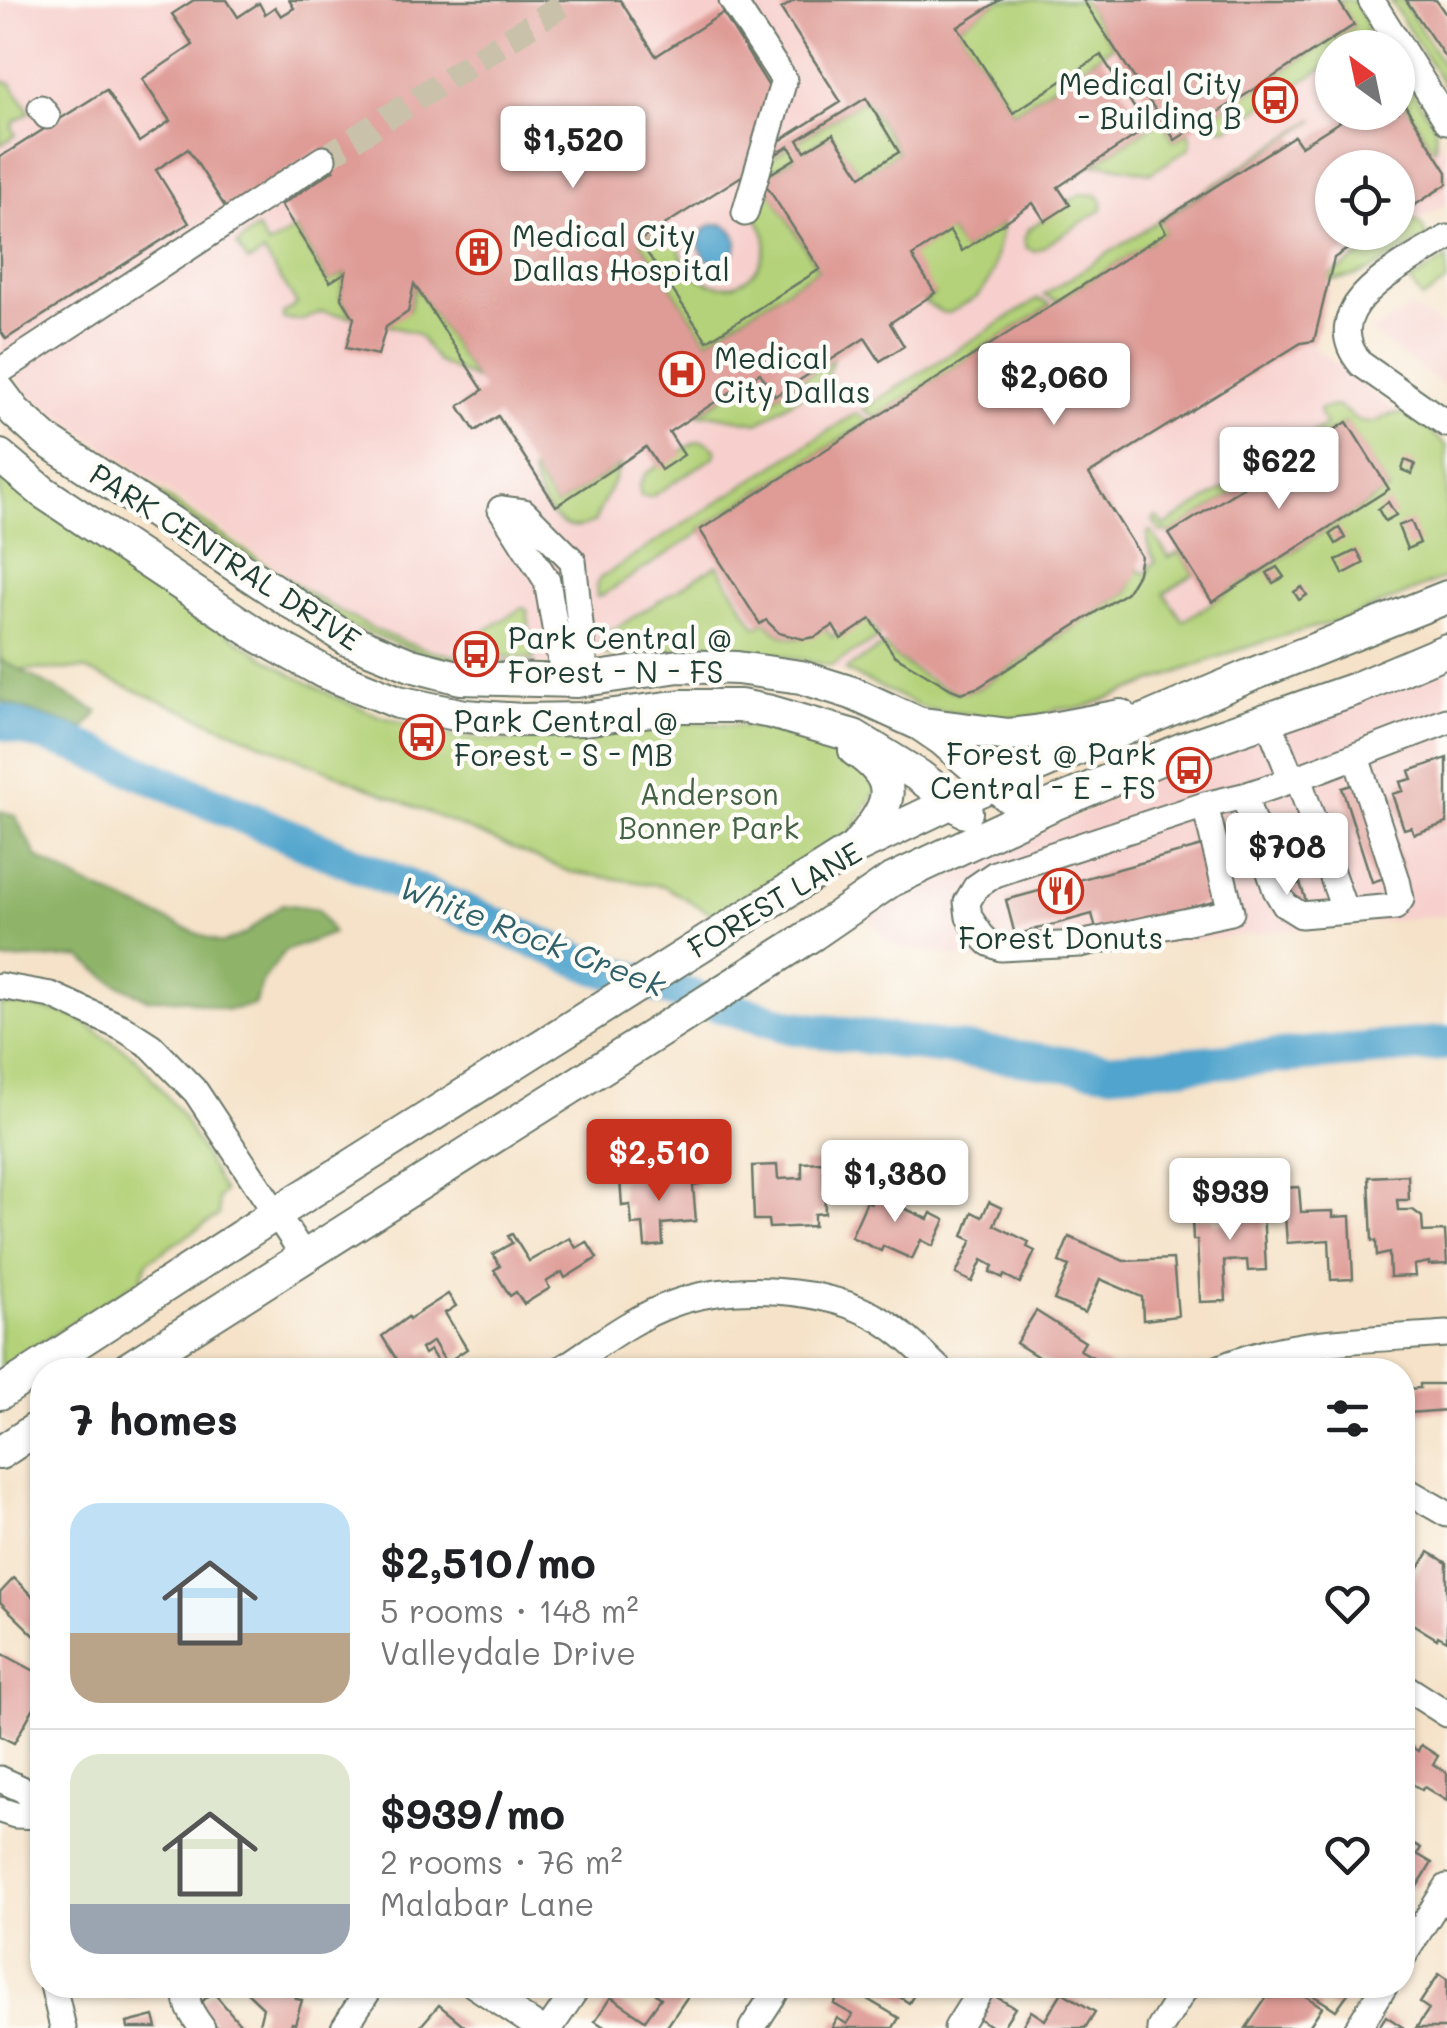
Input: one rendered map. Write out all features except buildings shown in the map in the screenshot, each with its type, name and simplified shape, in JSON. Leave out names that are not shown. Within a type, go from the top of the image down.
[{"type":"main road","name":"PARK CENTRAL DRIVE","points":[[0,392],[14,412],[46,440],[347,639],[411,665],[462,678],[577,681],[678,666],[737,668],[801,677],[852,693],[920,724],[1030,816]]},
{"type":"main road","name":"PARK CENTRAL DRIVE","points":[[0,456],[43,492],[242,625],[324,672],[398,702],[465,716],[522,720],[584,719],[682,706],[740,706],[799,718],[854,736],[919,776],[994,833]]},
{"type":"main road","name":"FOREST LANE","points":[[55,1358],[276,1213],[855,848],[952,802],[1447,597]]},
{"type":"main road","points":[[1388,676],[1447,630]]},
{"type":"main road","name":"FOREST LANE","points":[[145,1358],[604,1068],[890,881],[1185,748],[1388,676],[1447,650]]},
{"type":"main road","points":[[577,681],[584,719]]},
{"type":"main road","points":[[920,724],[1009,735],[1184,704]]},
{"type":"main road","points":[[799,718],[872,761],[885,784],[888,796],[882,814],[855,848]]},
{"type":"main road","name":"FOREST LANE","points":[[0,1394],[30,1374]]},
{"type":"main road","points":[[0,1453],[30,1433]]},
{"type":"street","points":[[732,0],[784,80],[745,213]]},
{"type":"street","points":[[1371,0],[1447,121]]},
{"type":"street","points":[[0,371],[323,159]]},
{"type":"street","points":[[1447,238],[1362,297],[1352,308],[1346,328],[1347,343],[1361,364],[1447,424]]},
{"type":"street","points":[[501,509],[524,512],[574,570],[584,660],[577,681],[561,662],[548,581],[501,509]]},
{"type":"street","points":[[548,581],[574,570]]},
{"type":"street","points":[[1268,720],[1295,779],[1344,910]]},
{"type":"street","points":[[1205,805],[1231,912],[1080,944],[1001,948],[989,943],[969,917],[967,902],[976,887],[995,874],[1052,853],[1205,805],[1244,796],[1295,779],[1447,722]]},
{"type":"street","points":[[1244,796],[1276,890],[1285,905],[1301,915],[1395,907],[1401,899],[1397,880],[1356,756]]},
{"type":"street","points":[[1030,816],[1044,832],[1052,853]]},
{"type":"street","points":[[0,986],[51,995],[124,1028],[151,1046],[196,1092],[304,1256]]},
{"type":"street","points":[[579,1358],[671,1304],[706,1294],[761,1291],[847,1305],[878,1318],[928,1358]]},
{"type":"street","points":[[1258,1358],[1285,1347],[1447,1334]]},
{"type":"street","points":[[1415,1496],[1447,1514]]},
{"type":"street","points":[[1415,1693],[1447,1714]]},
{"type":"street","points":[[0,1779],[30,1796]]},
{"type":"street","points":[[0,1810],[30,1816]]},
{"type":"street","points":[[1415,1937],[1447,1887]]},
{"type":"street","points":[[56,1998],[64,2028]]},
{"type":"street","points":[[186,1998],[202,2028]]},
{"type":"street","points":[[344,2028],[364,1998]]},
{"type":"street","points":[[494,1998],[539,2028]]},
{"type":"street","points":[[550,2028],[570,1998]]},
{"type":"street","points":[[752,2028],[772,1998]]},
{"type":"street","points":[[957,2028],[976,1998]]},
{"type":"street","points":[[1160,2028],[1179,1998]]},
{"type":"street","points":[[1358,2028],[1377,1998]]},
{"type":"shaded area","name":"Medical City Dallas","points":[[1,0],[1346,0],[1366,30],[1315,30],[1315,130],[1415,130],[1415,103],[1447,151],[1447,203],[1415,223],[1415,150],[1315,150],[1315,250],[1373,250],[1332,276],[1313,346],[1447,450],[1447,580],[1330,627],[1241,650],[1089,709],[1058,711],[1042,720],[971,716],[816,662],[688,645],[539,665],[476,665],[378,639],[28,394],[0,352]]},
{"type":"shaded area","points":[[1410,308],[1447,329],[1447,388],[1371,332]]},
{"type":"shaded area","points":[[1447,666],[1447,915],[976,961],[890,944],[868,916],[1168,771]]},
{"type":"green space","points":[[1000,0],[1083,0],[1113,46],[1013,112],[958,27]]},
{"type":"green space","points":[[1338,0],[1354,0],[1367,30],[1348,30],[1354,26]]},
{"type":"green space","points":[[1390,0],[1402,0],[1447,71],[1447,90],[1415,39],[1415,30],[1409,30]]},
{"type":"green space","points":[[1315,51],[1315,74],[1227,128],[1220,128],[1209,118]]},
{"type":"green space","points":[[0,80],[11,83],[30,112],[14,122],[16,135],[0,145]]},
{"type":"green space","points":[[1415,96],[1436,128],[1433,149],[1415,120]]},
{"type":"green space","points":[[865,99],[898,152],[861,176],[832,134],[762,178],[818,269],[707,340],[640,241],[658,232],[679,236],[681,254],[700,279],[714,285],[744,280],[756,270],[766,245],[754,209],[764,163]]},
{"type":"green space","points":[[1315,119],[1161,222],[1166,232],[1057,301],[1044,295]]},
{"type":"green space","points":[[1161,120],[1174,141],[1188,132],[1190,148],[1151,173],[1092,165]]},
{"type":"green space","points":[[1080,194],[1097,195],[1102,209],[1045,246],[1035,251],[1027,248],[1024,238],[1030,228]]},
{"type":"green space","points":[[1415,221],[1421,225],[1426,237],[1415,244]]},
{"type":"green space","points":[[1003,223],[993,272],[977,297],[949,313],[924,302],[934,294],[910,256],[949,231],[963,251]]},
{"type":"green space","points":[[257,228],[268,246],[295,229],[329,282],[345,273],[340,298],[353,317],[321,312],[303,320],[283,319],[283,314],[297,304],[264,253],[248,262],[237,245]]},
{"type":"green space","points":[[1370,250],[1405,250],[1352,277],[1323,280]]},
{"type":"green space","points":[[1447,258],[1447,282],[1422,299],[1410,282]]},
{"type":"green space","points":[[415,286],[475,379],[438,362],[414,333],[386,325],[409,310]]},
{"type":"green space","points":[[1038,299],[1051,305],[876,417],[863,409]]},
{"type":"green space","points":[[833,360],[825,380],[758,423],[697,415],[760,374],[775,397]]},
{"type":"green space","points":[[1336,406],[1368,423],[1393,414],[1408,416],[1447,446],[1447,577],[1346,619],[1229,653],[1088,706],[1057,708],[1045,716],[1005,719],[926,709],[846,671],[884,645],[940,686],[957,692],[980,688],[1128,592],[1139,569],[1144,574],[1156,562],[1148,543],[1149,531],[1169,558],[1180,552],[1194,574],[1164,593],[1183,621],[1389,490],[1346,422],[1169,534],[1161,533],[1155,517],[1164,526],[1326,425],[1320,409]]},
{"type":"green space","points":[[40,408],[71,433],[318,599],[372,628],[429,650],[536,664],[529,667],[439,660],[350,626],[69,439],[38,412]]},
{"type":"green space","points":[[856,413],[869,421],[597,597],[600,578]]},
{"type":"green space","points":[[701,441],[715,449],[712,458],[651,497],[641,496],[639,487],[645,474]]},
{"type":"green space","points":[[621,465],[594,522],[581,527],[570,527],[551,514],[538,493],[531,470],[556,506]]},
{"type":"green space","name":"Anderson Bonner Park","points":[[0,477],[248,647],[291,674],[379,716],[447,735],[505,741],[587,736],[653,723],[782,729],[840,747],[879,786],[847,839],[712,914],[664,886],[570,872],[84,669],[0,670]]},
{"type":"green space","points":[[717,565],[756,627],[766,622],[794,639],[826,629],[832,637],[865,616],[879,637],[831,666],[713,646],[610,656],[604,652],[601,641],[605,635]]},
{"type":"green space","points":[[522,608],[527,610],[534,659],[468,653],[470,640]]},
{"type":"green space","points":[[0,659],[98,712],[84,729],[0,701]]},
{"type":"green space","points":[[0,811],[15,816],[37,857],[85,884],[221,944],[245,934],[282,904],[318,909],[333,933],[285,951],[263,980],[254,1005],[228,1010],[184,999],[147,999],[113,982],[80,957],[0,960]]},
{"type":"green space","points":[[17,1004],[73,1015],[136,1058],[181,1114],[224,1192],[218,1199],[219,1215],[148,1261],[140,1280],[0,1369],[0,1005]]},
{"type":"water","points":[[718,224],[731,230],[737,243],[731,256],[718,262],[705,256],[699,243],[705,230]]},
{"type":"waterway","name":"White Rock Creek","points":[[0,721],[79,746],[595,967],[792,1027],[1111,1070],[1447,1043]]},
{"type":"tunnel","points":[[323,159],[570,0]]},
{"type":"place","name":"Medical City - Building B","points":[[1275,100]]},
{"type":"place","name":"Medical City Dallas Hospital","points":[[479,252]]},
{"type":"place","name":"Medical City Dallas","points":[[682,374]]},
{"type":"place","name":"Park Central @ Forest - N - FS","points":[[476,654]]},
{"type":"place","name":"Park Central @ Forest - S - MB","points":[[422,737]]},
{"type":"place","name":"Forest @ Park Central - E - FS","points":[[1189,770]]},
{"type":"place","name":"Forest Donuts","points":[[1061,891]]}]
